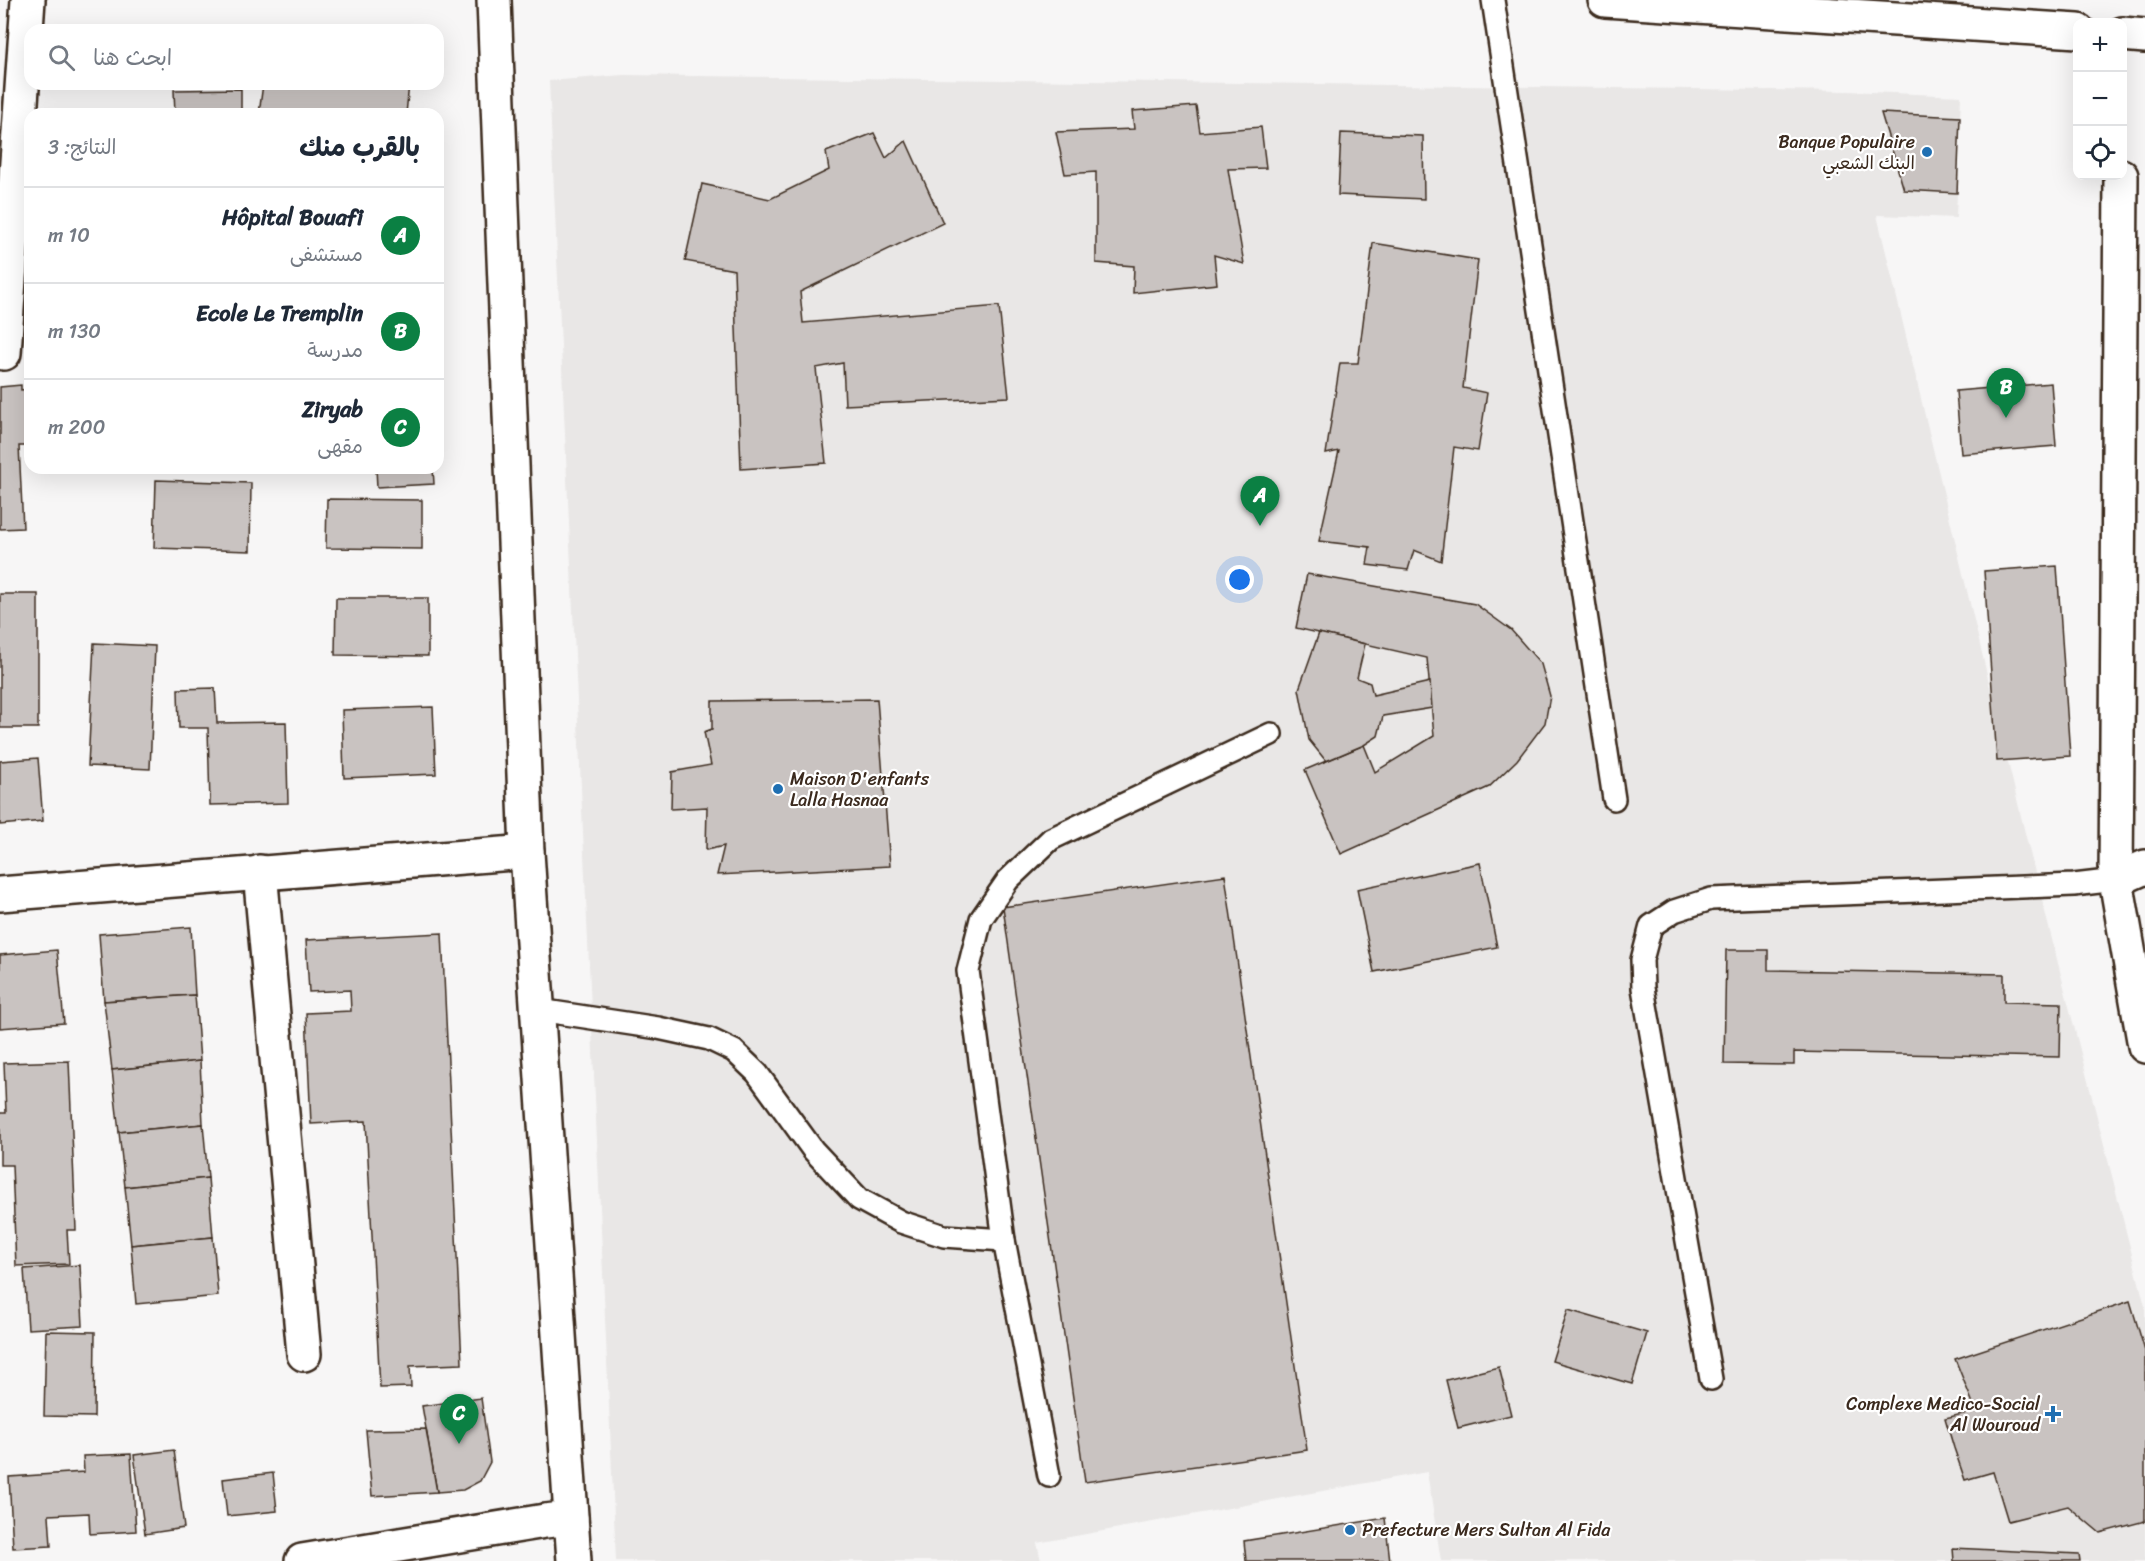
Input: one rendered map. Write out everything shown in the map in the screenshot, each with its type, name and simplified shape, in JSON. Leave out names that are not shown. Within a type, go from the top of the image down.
[{"type":"street","points":[[26,24],[28,0]]},
{"type":"street","points":[[494,0],[527,852],[574,1561]]},
{"type":"street","points":[[1605,0],[2073,31]]},
{"type":"street","points":[[2127,34],[2145,36]]},
{"type":"street","points":[[4,353],[24,59]]},
{"type":"street","points":[[2121,180],[2131,873],[2145,1046]]},
{"type":"street","points":[[0,894],[527,852]]},
{"type":"street","points":[[260,872],[304,1354]]},
{"type":"street","points":[[2131,873],[2145,900]]},
{"type":"street","points":[[302,1561],[571,1518]]},
{"type":"lane","points":[[1493,0],[1614,799]]},
{"type":"lane","points":[[1049,1476],[1004,1240],[968,971],[981,919],[1008,880],[1051,839],[1271,734]]},
{"type":"lane","points":[[1711,1379],[1643,988],[1642,960],[1651,926],[1674,911],[1711,899],[2074,885],[2131,873]]},
{"type":"lane","points":[[538,1010],[658,1028],[709,1039],[734,1051],[757,1073],[813,1150],[859,1199],[901,1222],[944,1236],[1004,1240]]},
{"type":"shaded area","points":[[623,75],[1848,91],[1961,96],[1956,218],[1877,215],[2026,837],[2145,1306],[2145,1561],[1441,1561],[1427,1472],[1037,1543],[1041,1561],[616,1561],[549,81]]},
{"type":"building","points":[[174,90],[241,90],[241,108],[175,108]]},
{"type":"building","points":[[262,90],[408,90],[407,108],[260,108]]},
{"type":"building","points":[[1196,106],[1200,132],[1261,127],[1266,168],[1228,169],[1244,264],[1214,255],[1217,284],[1133,293],[1134,266],[1096,263],[1096,172],[1065,174],[1056,132],[1134,129],[1132,111]]},
{"type":"building","points":[[1881,113],[1960,117],[1957,193],[1904,190]]},
{"type":"building","points":[[874,133],[886,158],[906,141],[943,223],[800,292],[803,323],[999,306],[1009,397],[845,405],[843,363],[816,368],[826,463],[741,469],[734,270],[685,261],[702,184],[770,199],[829,170],[826,152]]},
{"type":"building","points":[[1341,133],[1423,136],[1424,199],[1338,195]]},
{"type":"building","points":[[1373,243],[1478,260],[1463,388],[1487,393],[1478,451],[1454,447],[1441,561],[1414,550],[1408,570],[1367,565],[1370,547],[1319,541],[1339,451],[1326,454],[1340,363],[1358,363]]},
{"type":"building","points":[[2051,383],[2056,446],[1961,454],[1956,391]]},
{"type":"building","points":[[21,385],[21,390],[24,390],[24,446],[19,446],[23,528],[0,529],[0,387]]},
{"type":"building","points":[[376,474],[433,474],[434,484],[377,487]]},
{"type":"building","points":[[156,480],[251,483],[250,551],[154,548]]},
{"type":"building","points":[[327,499],[422,500],[422,549],[326,548]]},
{"type":"building","points":[[2057,566],[2070,756],[1997,761],[1984,571]]},
{"type":"building","points":[[1307,574],[1475,604],[1511,630],[1541,664],[1550,696],[1545,723],[1517,760],[1489,787],[1341,854],[1305,770],[1364,745],[1375,772],[1434,736],[1427,658],[1296,628]]},
{"type":"building","points":[[0,594],[38,594],[38,728],[0,728]]},
{"type":"building","points":[[336,598],[428,598],[428,656],[335,655]]},
{"type":"building","points":[[1319,633],[1365,644],[1357,678],[1370,683],[1373,695],[1430,682],[1432,708],[1383,716],[1378,736],[1364,745],[1326,761],[1309,740],[1299,689]]},
{"type":"building","points":[[94,643],[155,646],[150,769],[88,766]]},
{"type":"building","points":[[215,688],[217,723],[286,722],[288,803],[210,805],[208,728],[179,728],[178,689]]},
{"type":"building","name":"Maison D'enfants Lalla Hasnaa","points":[[877,699],[890,866],[717,875],[724,846],[706,850],[707,807],[671,809],[672,772],[711,765],[704,732],[712,729],[712,701]]},
{"type":"building","points":[[433,707],[436,774],[344,778],[342,710]]},
{"type":"building","points":[[38,758],[43,821],[0,825],[0,761]]},
{"type":"building","points":[[1480,863],[1497,947],[1374,972],[1357,889]]},
{"type":"building","points":[[1225,875],[1307,1450],[1085,1482],[1003,907]]},
{"type":"building","points":[[191,927],[195,995],[104,1001],[99,934]]},
{"type":"building","points":[[442,933],[462,1364],[410,1366],[411,1387],[380,1388],[366,1121],[311,1124],[306,1013],[351,1011],[350,990],[309,992],[306,940]]},
{"type":"building","points":[[57,950],[64,1023],[0,1028],[0,955]]},
{"type":"building","points":[[1726,950],[1768,950],[1768,970],[2004,974],[2004,1002],[2061,1003],[2060,1057],[1794,1052],[1794,1065],[1724,1064]]},
{"type":"building","points":[[195,995],[200,1061],[112,1070],[104,1001]]},
{"type":"building","points":[[69,1061],[76,1230],[67,1230],[69,1264],[16,1266],[12,1165],[0,1165],[0,1113],[6,1113],[4,1063]]},
{"type":"building","points":[[200,1061],[203,1124],[119,1132],[112,1070]]},
{"type":"building","points":[[203,1124],[208,1178],[125,1187],[119,1132]]},
{"type":"building","points":[[208,1178],[213,1237],[131,1245],[125,1187]]},
{"type":"building","points":[[213,1237],[218,1296],[136,1304],[131,1245]]},
{"type":"building","points":[[80,1265],[83,1326],[28,1329],[24,1269]]},
{"type":"building","name":"Complexe Medico-Social Al Wouroud","points":[[2130,1301],[2145,1351],[2145,1521],[2100,1533],[2068,1506],[2008,1521],[1993,1472],[1965,1480],[1954,1448],[1945,1418],[1976,1411],[1955,1359]]},
{"type":"building","points":[[1568,1310],[1647,1333],[1632,1384],[1552,1361]]},
{"type":"building","points":[[46,1331],[95,1332],[94,1417],[44,1416]]},
{"type":"building","points":[[1499,1367],[1511,1415],[1458,1428],[1446,1380]]},
{"type":"building","points":[[481,1398],[490,1462],[480,1481],[463,1490],[437,1492],[422,1406]]},
{"type":"building","points":[[426,1429],[437,1492],[372,1496],[366,1430]]},
{"type":"building","points":[[174,1450],[184,1528],[145,1534],[134,1455]]},
{"type":"building","points":[[131,1454],[136,1531],[90,1534],[89,1513],[49,1515],[51,1546],[13,1548],[9,1477],[84,1472],[83,1456]]},
{"type":"building","points":[[273,1473],[277,1511],[227,1516],[223,1479]]},
{"type":"building","name":"Prefecture Mers Sultan Al Fida","points":[[1385,1518],[1390,1561],[1246,1561],[1244,1541]]},
{"type":"building","points":[[1953,1548],[2079,1554],[2080,1561],[1954,1561]]},
{"type":"place","name":"Banque Populaire البنك الشعبي","points":[[1927,152]]},
{"type":"place","name":"Ecole Le Tremplin","points":[[2006,418]]},
{"type":"place","name":"Hôpital Bouafi","points":[[1260,526]]},
{"type":"place","name":"Maison D'enfants Lalla Hasnaa","points":[[778,789]]},
{"type":"place","name":"Complexe Medico-Social Al Wouroud","points":[[2053,1414]]},
{"type":"place","name":"Ziryab","points":[[459,1444]]},
{"type":"place","name":"Prefecture Mers Sultan Al Fida","points":[[1350,1530]]}]
